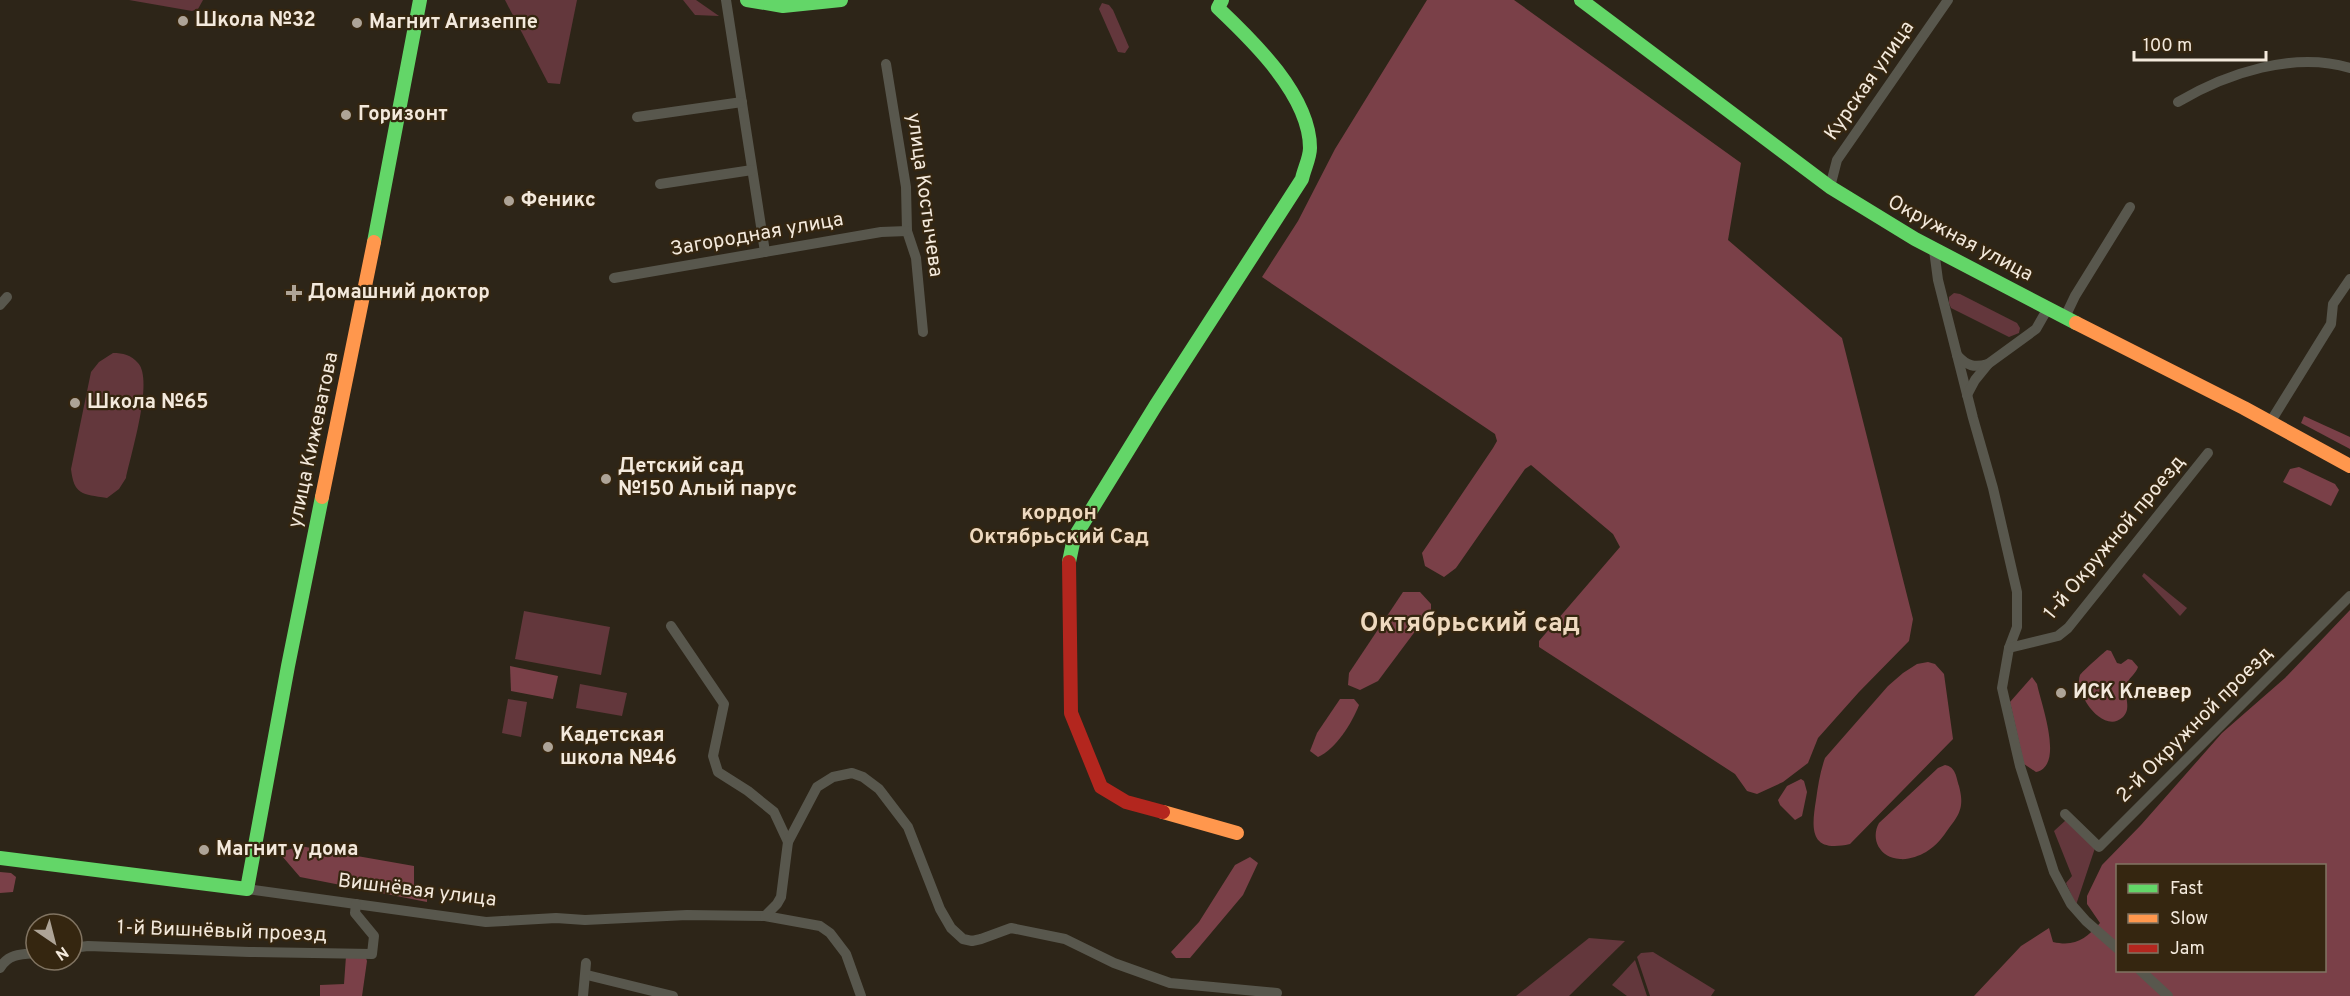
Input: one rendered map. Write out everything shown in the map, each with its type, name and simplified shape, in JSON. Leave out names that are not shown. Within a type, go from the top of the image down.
[{"type":"main road","name":"улица Кижеватова","points":[[247,889],[316,525],[380,212],[420,0]]},
{"type":"main road","points":[[747,0],[783,6],[841,0]]},
{"type":"main road","points":[[1222,0],[1218,8],[1278,73],[1302,111],[1310,148],[1302,179],[1156,405],[1074,538],[1069,561],[1071,713],[1101,788],[1126,802],[1237,833]]},
{"type":"main road","name":"Окружная улица","points":[[1581,0],[1830,187],[1934,250],[2271,421],[2350,466]]},
{"type":"main road","name":"Вишнёвая улица","points":[[0,858],[247,889]]},
{"type":"street","points":[[726,0],[765,252]]},
{"type":"street","name":"Курская улица","points":[[1830,187],[1837,160],[1948,0]]},
{"type":"street","points":[[2178,102],[2234,74],[2278,65],[2330,62],[2350,68]]},
{"type":"street","name":"улица Костычева","points":[[886,64],[906,187],[907,231],[916,258],[923,332]]},
{"type":"street","points":[[637,117],[742,102]]},
{"type":"street","points":[[660,184],[752,170]]},
{"type":"street","points":[[2065,317],[2075,296],[2130,207]]},
{"type":"street","name":"Загородная улица","points":[[614,278],[881,232],[907,231]]},
{"type":"street","points":[[1934,250],[1938,280],[1967,395],[1994,488],[2017,592],[2017,627],[2002,688],[2020,766],[2054,872],[2071,904],[2086,921],[2116,947]]},
{"type":"street","points":[[2271,421],[2331,324],[2333,304],[2350,279]]},
{"type":"street","points":[[1967,395],[1988,364],[2036,329],[2048,308]]},
{"type":"street","points":[[1957,355],[1965,363],[1976,367],[1988,364]]},
{"type":"street","name":"1-й Окружной проезд","points":[[2010,648],[2058,636],[2068,628],[2208,453]]},
{"type":"street","name":"2-й Окружной проезд","points":[[2065,814],[2099,847],[2350,596]]},
{"type":"street","points":[[671,626],[724,704],[713,756],[718,772],[748,791],[774,812],[788,842]]},
{"type":"street","points":[[765,916],[781,897],[788,842],[817,787],[833,777],[852,773],[863,777],[879,789],[908,827],[940,909],[951,928],[963,939],[972,941],[1011,928],[1065,939],[1114,963],[1170,983],[1277,993]]},
{"type":"street","name":"Вишнёвая улица","points":[[247,889],[486,922],[687,915],[765,916],[820,926],[830,933],[846,954],[861,996]]},
{"type":"street","name":"1-й Вишнёвый проезд","points":[[84,946],[372,954],[374,936],[355,913],[356,904]]},
{"type":"street","points":[[0,968],[10,957],[24,955]]},
{"type":"street","points":[[583,996],[586,969],[673,996]]},
{"type":"street","points":[[2142,972],[2168,996]]},
{"type":"shaded area","points":[[129,0],[203,0],[198,9],[192,11]]},
{"type":"shaded area","points":[[505,0],[577,0],[560,84],[548,83]]},
{"type":"shaded area","points":[[683,0],[696,0],[719,16],[695,15]]},
{"type":"shaded area","points":[[1427,0],[1514,0],[1741,163],[1728,240],[1842,338],[1913,619],[1909,641],[1818,738],[1808,763],[1783,782],[1757,794],[1747,791],[1735,774],[1539,647],[1539,641],[1620,547],[1613,534],[1531,465],[1525,469],[1456,568],[1444,577],[1425,566],[1422,553],[1493,448],[1497,441],[1495,434],[1262,277],[1298,221],[1335,149]]},
{"type":"shaded area","points":[[1102,3],[1109,5],[1113,10],[1129,47],[1125,53],[1118,52],[1099,9]]},
{"type":"shaded area","points":[[1954,293],[2017,323],[2020,328],[2019,333],[2009,337],[1951,308],[1949,297]]},
{"type":"shaded area","points":[[113,353],[127,355],[138,363],[144,385],[140,418],[126,478],[119,489],[107,498],[85,494],[77,489],[71,469],[91,372],[99,362]]},
{"type":"shaded area","points":[[2304,416],[2350,437],[2350,449],[2301,423]]},
{"type":"shaded area","points":[[2299,467],[2335,484],[2339,490],[2331,506],[2283,482],[2290,469]]},
{"type":"shaded area","points":[[2144,573],[2187,608],[2180,616],[2142,576]]},
{"type":"shaded area","points":[[1403,592],[1420,592],[1431,604],[1431,610],[1378,681],[1360,690],[1348,685],[1349,673]]},
{"type":"shaded area","points":[[2350,610],[2350,996],[1974,996],[2021,946],[2049,928],[2053,942],[2061,943],[2080,940],[2095,929],[2100,923],[2087,904],[2087,896],[2102,865],[2141,825],[2222,733],[2285,678]]},
{"type":"shaded area","points":[[524,611],[610,627],[601,675],[515,659]]},
{"type":"shaded area","points":[[2107,650],[2111,651],[2117,663],[2121,664],[2128,659],[2138,667],[2126,686],[2126,714],[2115,721],[2107,721],[2091,710],[2085,701],[2079,682],[2080,675]]},
{"type":"shaded area","points":[[1928,662],[1935,664],[1944,674],[1953,739],[1850,844],[1837,846],[1820,842],[1814,829],[1814,811],[1825,758],[1888,686],[1917,664]]},
{"type":"shaded area","points":[[510,666],[558,676],[553,699],[511,691]]},
{"type":"shaded area","points":[[2032,677],[2037,684],[2043,705],[2050,747],[2049,759],[2045,767],[2036,772],[2024,764],[2010,702]]},
{"type":"shaded area","points":[[580,684],[627,693],[622,716],[576,708]]},
{"type":"shaded area","points":[[508,699],[527,702],[521,737],[502,733]]},
{"type":"shaded area","points":[[1340,699],[1354,699],[1359,705],[1343,735],[1331,748],[1318,757],[1310,751],[1317,733]]},
{"type":"shaded area","points":[[1945,765],[1953,770],[1960,793],[1961,804],[1956,818],[1939,841],[1926,852],[1906,859],[1887,855],[1876,841],[1876,829],[1879,823],[1938,768]]},
{"type":"shaded area","points":[[1801,779],[1804,781],[1807,792],[1802,816],[1795,820],[1778,800],[1787,786]]},
{"type":"shaded area","points":[[2066,820],[2095,848],[2076,905],[2066,883],[2072,876],[2054,831]]},
{"type":"shaded area","points":[[300,846],[414,866],[414,893],[427,899],[427,902],[300,877],[282,856],[284,851]]},
{"type":"shaded area","points":[[1250,857],[1258,863],[1243,895],[1190,958],[1176,958],[1171,952],[1199,922],[1235,865]]},
{"type":"shaded area","points":[[0,872],[11,873],[16,877],[13,892],[0,893]]},
{"type":"shaded area","points":[[1589,938],[1625,941],[1569,996],[1516,996]]},
{"type":"shaded area","points":[[1653,952],[1715,990],[1711,996],[1650,996],[1637,957],[1641,953]]},
{"type":"shaded area","points":[[346,956],[366,958],[362,996],[320,996],[320,985],[344,984]]},
{"type":"shaded area","points":[[1635,960],[1647,996],[1627,996],[1612,985]]},
{"type":"traffic: fast","points":[[374,242],[420,0]]},
{"type":"traffic: fast","points":[[747,0],[783,6],[841,0]]},
{"type":"traffic: fast","points":[[1069,562],[1074,538],[1156,405],[1302,179],[1308,160],[1310,148],[1301,109],[1277,71],[1247,36],[1218,8],[1222,0]]},
{"type":"traffic: fast","points":[[1581,0],[1830,187],[1915,239],[2076,323]]},
{"type":"traffic: fast","points":[[0,858],[247,889],[322,497]]},
{"type":"traffic: slow","points":[[322,497],[374,242]]},
{"type":"traffic: slow","points":[[2076,323],[2244,408],[2350,466]]},
{"type":"traffic: slow","points":[[1163,812],[1237,833]]},
{"type":"traffic: jam","points":[[1069,562],[1071,713],[1101,787],[1126,802],[1163,812]]},
{"type":"place","name":"Школа №32","points":[[183,21]]},
{"type":"place","name":"Магнит Агизеппе","points":[[357,23]]},
{"type":"place","name":"Горизонт","points":[[346,115]]},
{"type":"place","name":"Феникс","points":[[509,201]]},
{"type":"place","name":"Домашний доктор","points":[[294,293]]},
{"type":"place","name":"Школа №65","points":[[75,403]]},
{"type":"place","name":"Детский сад №150 Алый парус","points":[[606,479]]},
{"type":"place","name":"ИСК Клевер","points":[[2061,693]]},
{"type":"place","name":"Кадетская школа №46","points":[[548,747]]},
{"type":"place","name":"Магнит у дома","points":[[204,850]]},
{"type":"district","name":"кордон Октябрьский Сад","points":[[1059,525]]},
{"type":"district","name":"Октябрьский сад","points":[[1470,624]]}]
